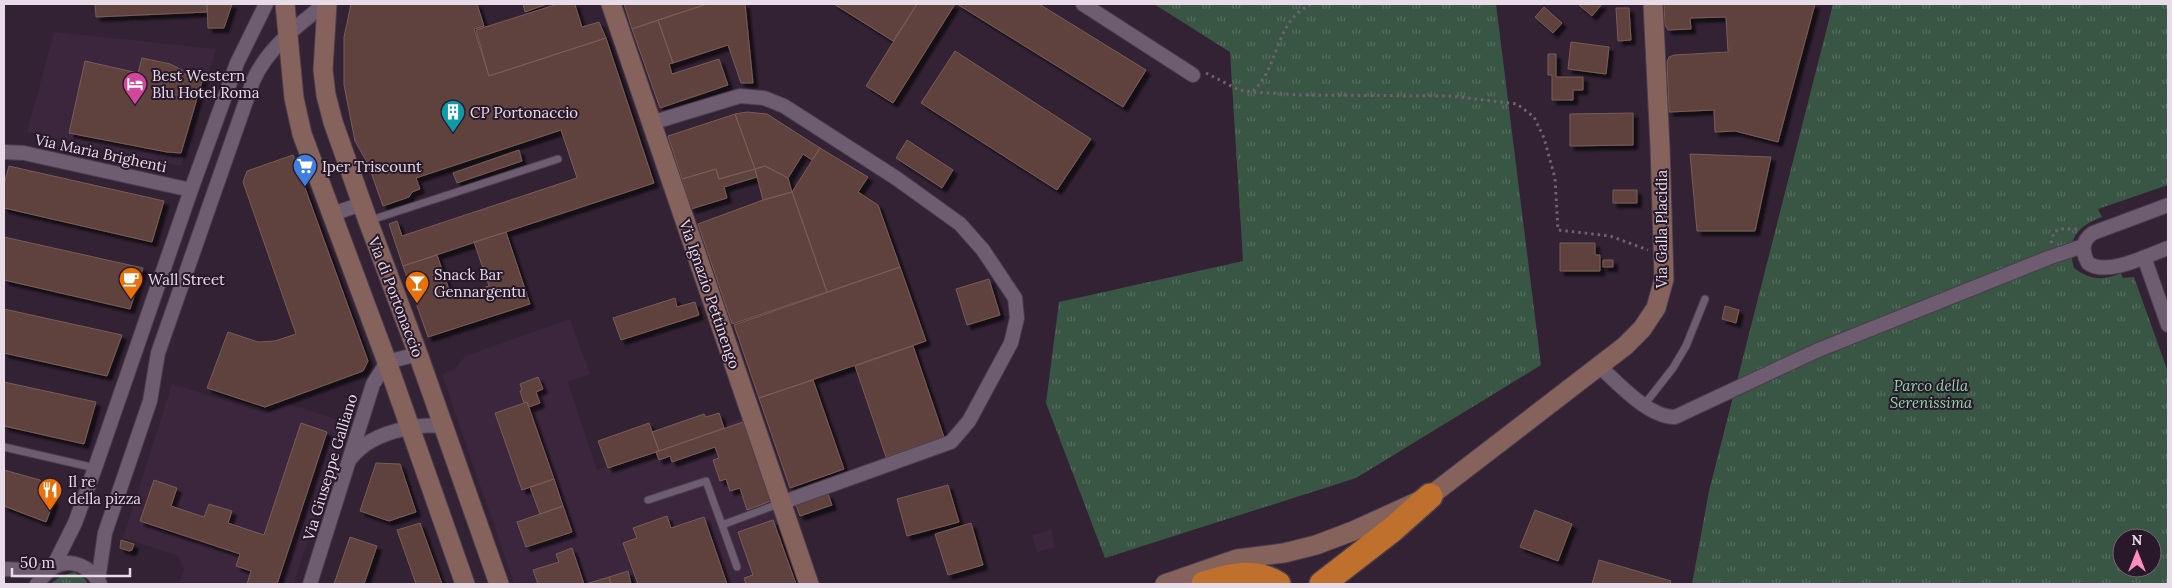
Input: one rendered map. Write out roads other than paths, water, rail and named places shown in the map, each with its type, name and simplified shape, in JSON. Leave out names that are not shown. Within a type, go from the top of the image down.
[{"type":"highway","points":[[1322,584],[1393,529],[1430,496]]},
{"type":"highway","points":[[1204,584],[1230,577],[1253,575],[1263,577],[1278,584]]},
{"type":"main road","name":"Via di Portonaccio","points":[[285,4],[297,114],[411,428],[465,584]]},
{"type":"main road","name":"Via di Portonaccio","points":[[326,4],[323,56],[326,95],[333,122],[418,354],[499,584]]},
{"type":"main road","name":"Via Ignazio Pettinengo","points":[[611,4],[810,584]]},
{"type":"main road","name":"Via Galla Placidia","points":[[1165,584],[1237,559],[1284,553],[1316,545],[1353,531],[1430,496],[1634,338],[1656,308],[1662,290],[1664,255],[1653,4]]},
{"type":"street","points":[[38,584],[51,569],[75,523],[96,468],[191,190],[237,63],[266,4]]},
{"type":"street","points":[[99,583],[100,557],[105,533],[150,402],[158,353],[253,82],[265,60],[288,36],[326,4]]},
{"type":"street","points":[[1083,4],[1193,75]]},
{"type":"street","points":[[651,122],[740,96],[764,98],[784,106],[896,178],[960,224],[983,250],[1015,298],[1017,318],[1011,343],[969,421],[951,442],[781,503]]},
{"type":"street","name":"Via Maria Brighenti","points":[[4,152],[31,154],[191,190]]},
{"type":"street","points":[[2168,205],[2099,230],[2088,236],[2083,246],[2084,256],[2088,263],[2099,268],[2109,268],[2168,248]]},
{"type":"street","points":[[332,214],[365,213]]},
{"type":"street","points":[[1599,366],[1654,412],[1662,416],[1680,415],[1816,351],[2048,258],[2083,246]]},
{"type":"street","points":[[2144,257],[2168,325]]},
{"type":"street","points":[[387,362],[418,354]]},
{"type":"street","name":"Via Giuseppe Galliano","points":[[310,584],[370,393],[377,376],[387,362]]},
{"type":"street","points":[[350,459],[371,441],[411,428],[434,424],[443,427]]},
{"type":"street","points":[[4,568],[51,569],[69,563],[82,566],[99,583]]},
{"type":"lane","points":[[365,213],[558,159]]},
{"type":"lane","points":[[1644,405],[1673,368],[1686,346],[1705,299]]},
{"type":"lane","points":[[4,447],[96,468]]},
{"type":"lane","points":[[648,500],[706,481],[737,568]]},
{"type":"lane","points":[[722,525],[781,503]]},
{"type":"place","name":"Best Western Blu Hotel Roma","points":[[135,105]]},
{"type":"place","name":"CP Portonaccio","points":[[453,133]]},
{"type":"place","name":"Iper Triscount","points":[[305,187]]},
{"type":"place","name":"Wall Street","points":[[131,300]]},
{"type":"place","name":"Snack Bar Gennargentu","points":[[417,304]]},
{"type":"place","name":"Il re della pizza","points":[[50,511]]},
{"type":"park label","name":"Parco della Serenissima","points":[[1931,394]]}]
